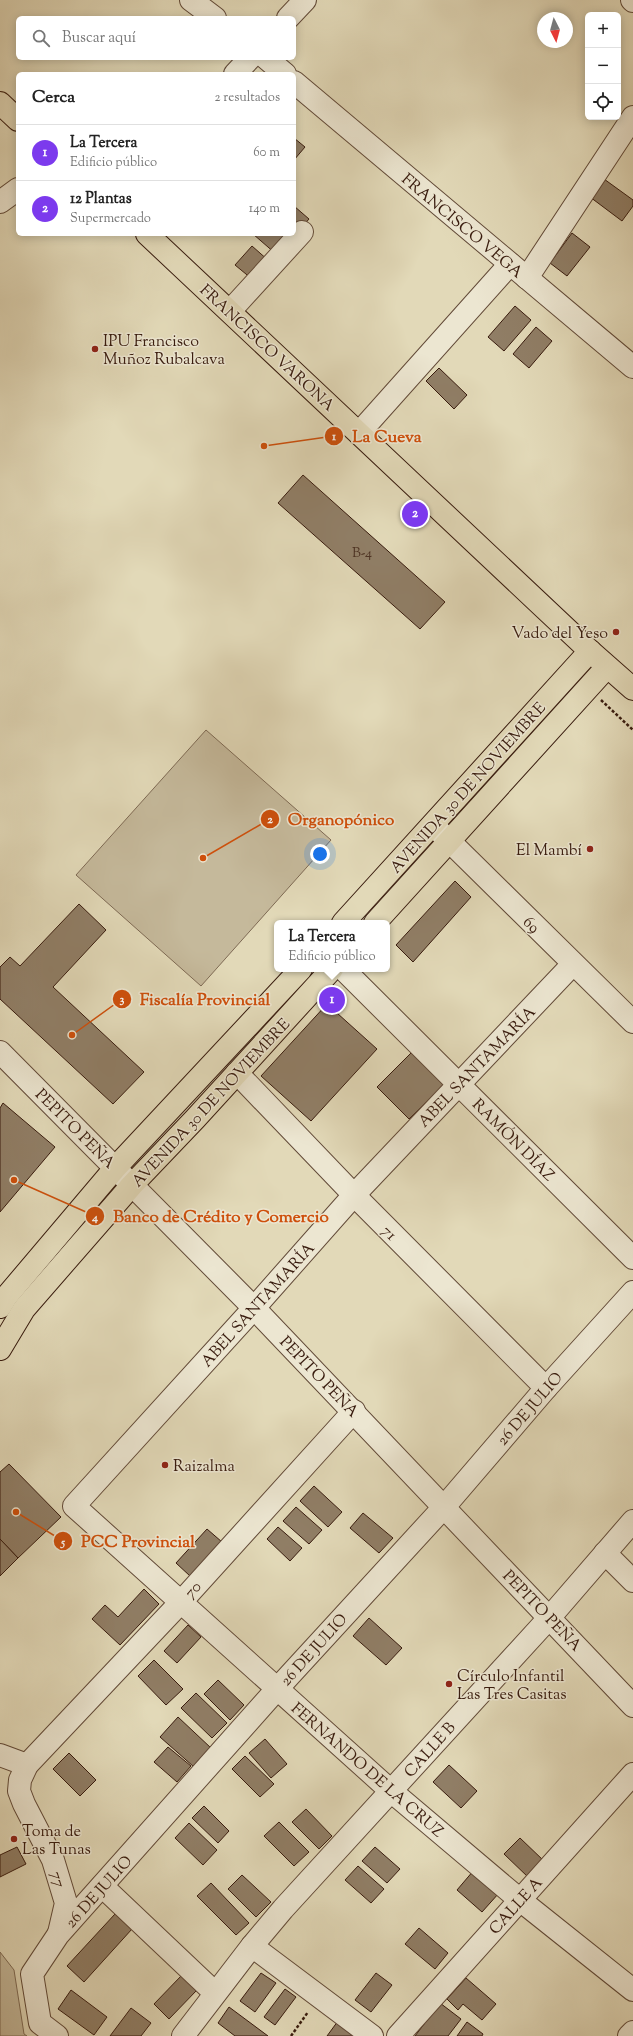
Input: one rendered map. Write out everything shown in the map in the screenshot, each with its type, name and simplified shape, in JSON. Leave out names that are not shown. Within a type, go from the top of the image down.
[{"type":"main road","points":[[0,103],[16,118]]},
{"type":"main road","name":"FRANCISCO VARONA","points":[[149,236],[607,667],[633,689]]},
{"type":"main road","name":"AVENIDA 30 DE NOVIEMBRE","points":[[347,920],[590,651]]},
{"type":"main road","name":"AVENIDA 30 DE NOVIEMBRE","points":[[378,920],[607,667]]},
{"type":"main road","name":"AVENIDA 30 DE NOVIEMBRE","points":[[0,1307],[6,1297],[116,1167],[298,972]]},
{"type":"main road","name":"AVENIDA 30 DE NOVIEMBRE","points":[[0,1348],[24,1310],[132,1185],[329,972]]},
{"type":"street","points":[[191,0],[212,16]]},
{"type":"street","points":[[290,16],[305,0]]},
{"type":"street","points":[[237,72],[248,60]]},
{"type":"street","points":[[268,60],[283,72]]},
{"type":"street","name":"FRANCISCO VEGA","points":[[296,84],[633,368]]},
{"type":"street","points":[[527,278],[633,117]]},
{"type":"street","points":[[0,202],[16,190]]},
{"type":"street","points":[[230,311],[302,232]]},
{"type":"street","points":[[359,433],[510,264]]},
{"type":"street","name":"69","points":[[433,825],[448,842],[633,1022]]},
{"type":"street","name":"ABEL SANTAMARÍA","points":[[74,1506],[254,1308],[354,1195],[572,964]]},
{"type":"street","name":"RAMÓN DÍAZ","points":[[346,972],[633,1258]]},
{"type":"street","name":"PEPITO PEÑA","points":[[0,1052],[116,1167],[354,1411],[633,1706]]},
{"type":"street","name":"71","points":[[237,1073],[354,1195],[546,1388]]},
{"type":"street","name":"26 DE JULIO","points":[[57,2036],[40,2023],[32,1974],[58,1935],[277,1689],[444,1507],[546,1388],[633,1292]]},
{"type":"street","name":"70","points":[[27,1765],[181,1602],[354,1411]]},
{"type":"street","name":"FERNANDO DE LA CRUZ","points":[[74,1506],[391,1791],[520,1900],[633,1990]]},
{"type":"street","name":"CALLE B","points":[[183,2036],[252,1946],[283,1909],[550,1617],[633,1521]]},
{"type":"street","points":[[605,1553],[633,1582]]},
{"type":"street","points":[[0,1755],[27,1765]]},
{"type":"street","name":"77","points":[[27,1765],[20,1780],[19,1791],[24,1804],[53,1860],[66,1903],[58,1935]]},
{"type":"street","name":"CALLE A","points":[[398,2036],[633,1774]]},
{"type":"street","points":[[102,1886],[215,1993]]},
{"type":"street","points":[[252,1946],[372,2036]]},
{"type":"street","points":[[629,2036],[633,2032]]},
{"type":"path","points":[[588,688],[633,730]]},
{"type":"path","points":[[292,2036],[319,1996]]},
{"type":"shaded area","points":[[206,730],[331,840],[201,986],[76,875]]},
{"type":"shaded area","points":[[0,1952],[14,1970],[24,2034],[27,2036],[0,2036]]},
{"type":"building","points":[[296,140],[305,147],[296,158]]},
{"type":"building","points":[[604,179],[633,200],[633,206],[622,221],[590,197]]},
{"type":"building","points":[[296,208],[309,219],[296,234]]},
{"type":"building","points":[[572,233],[590,247],[567,276],[550,263]]},
{"type":"building","points":[[255,236],[285,236],[289,240],[276,254]]},
{"type":"building","points":[[252,246],[269,261],[252,279],[235,265]]},
{"type":"building","points":[[515,306],[531,320],[504,351],[488,337]]},
{"type":"building","points":[[536,327],[552,341],[529,368],[513,354]]},
{"type":"building","points":[[439,368],[467,395],[454,409],[426,381]]},
{"type":"building","points":[[303,475],[445,602],[420,629],[278,503]]},
{"type":"building","points":[[455,881],[471,897],[413,962],[396,945]]},
{"type":"building","points":[[79,904],[106,930],[53,987],[144,1072],[113,1104],[0,999],[0,967],[10,957],[20,966]]},
{"type":"building","points":[[327,1004],[377,1049],[311,1121],[261,1076]]},
{"type":"building","points":[[412,1052],[444,1085],[409,1119],[377,1087]]},
{"type":"building","points":[[3,1103],[55,1147],[0,1212],[0,1108]]},
{"type":"building","points":[[9,1464],[61,1517],[18,1558],[0,1539],[0,1472]]},
{"type":"building","points":[[314,1486],[342,1512],[328,1527],[300,1501]]},
{"type":"building","points":[[296,1507],[322,1530],[309,1544],[283,1521]]},
{"type":"building","points":[[363,1513],[393,1538],[379,1553],[350,1528]]},
{"type":"building","points":[[278,1527],[302,1548],[290,1561],[267,1539]]},
{"type":"building","points":[[207,1529],[222,1542],[190,1576],[176,1563]]},
{"type":"building","points":[[0,1539],[18,1558],[0,1576]]},
{"type":"building","points":[[144,1589],[159,1604],[120,1645],[92,1619],[105,1605],[118,1617]]},
{"type":"building","points":[[369,1618],[402,1648],[386,1665],[353,1636]]},
{"type":"building","points":[[188,1625],[201,1637],[177,1663],[164,1651]]},
{"type":"building","points":[[154,1660],[183,1689],[166,1705],[138,1676]]},
{"type":"building","points":[[218,1680],[244,1705],[230,1720],[204,1694]]},
{"type":"building","points":[[196,1693],[227,1723],[212,1738],[181,1708]]},
{"type":"building","points":[[178,1717],[211,1748],[194,1767],[160,1737]]},
{"type":"building","points":[[265,1739],[287,1764],[271,1778],[249,1753]]},
{"type":"building","points":[[168,1747],[191,1766],[177,1782],[154,1762]]},
{"type":"building","points":[[69,1753],[96,1780],[80,1796],[53,1769]]},
{"type":"building","points":[[245,1756],[274,1784],[260,1797],[232,1769]]},
{"type":"building","points":[[449,1765],[477,1791],[461,1808],[433,1782]]},
{"type":"building","points":[[204,1806],[229,1831],[218,1843],[192,1818]]},
{"type":"building","points":[[306,1809],[332,1836],[319,1849],[292,1822]]},
{"type":"building","points":[[279,1822],[309,1852],[294,1866],[264,1836]]},
{"type":"building","points":[[189,1823],[217,1850],[203,1865],[175,1838]]},
{"type":"building","points":[[520,1838],[544,1861],[529,1878],[504,1854]]},
{"type":"building","points":[[17,1847],[26,1864],[0,1877],[0,1855]]},
{"type":"building","points":[[375,1847],[400,1869],[387,1883],[362,1861]]},
{"type":"building","points":[[358,1866],[384,1889],[371,1903],[345,1880]]},
{"type":"building","points":[[474,1870],[499,1893],[482,1912],[457,1890]]},
{"type":"building","points":[[242,1875],[271,1902],[256,1917],[228,1889]]},
{"type":"building","points":[[211,1883],[249,1923],[236,1935],[197,1896]]},
{"type":"building","points":[[115,1914],[132,1929],[84,1982],[67,1966]]},
{"type":"building","points":[[419,1928],[448,1953],[435,1969],[405,1944]]},
{"type":"building","points":[[261,1973],[276,1983],[255,2012],[240,2001]]},
{"type":"building","points":[[376,1973],[392,1985],[371,2012],[355,2000]]},
{"type":"building","points":[[182,1975],[197,1990],[169,2019],[154,2004]]},
{"type":"building","points":[[466,1978],[496,2004],[482,2020],[463,2004],[458,2010],[447,1999]]},
{"type":"building","points":[[285,1989],[296,1997],[275,2025],[264,2017]]},
{"type":"building","points":[[71,1990],[107,2017],[94,2035],[58,2009]]},
{"type":"building","points":[[440,2003],[461,2019],[448,2036],[415,2036]]},
{"type":"building","points":[[229,2007],[268,2036],[235,2036],[218,2023]]},
{"type":"building","points":[[131,2008],[151,2023],[141,2036],[110,2036]]},
{"type":"building","points":[[338,2021],[354,2033],[352,2036],[327,2036]]},
{"type":"building","points":[[467,2022],[483,2034],[482,2036],[457,2036]]},
{"type":"place","name":"IPU Francisco Muñoz Rubalcava","points":[[95,349]]},
{"type":"place","name":"La Cueva","points":[[264,446]]},
{"type":"place","name":"12 Plantas","points":[[415,514]]},
{"type":"place","name":"Vado del Yeso","points":[[616,632]]},
{"type":"place","name":"El Mambí","points":[[590,849]]},
{"type":"place","name":"Organopónico","points":[[203,858]]},
{"type":"place","name":"La Tercera","points":[[332,1000]]},
{"type":"place","name":"Fiscalía Provincial","points":[[72,1035]]},
{"type":"place","name":"Banco de Crédito y Comercio","points":[[14,1180]]},
{"type":"place","name":"Raizalma","points":[[165,1465]]},
{"type":"place","name":"PCC Provincial","points":[[16,1512]]},
{"type":"place","name":"Círculo Infantil Las Tres Casitas","points":[[449,1684]]},
{"type":"place","name":"Toma de Las Tunas","points":[[14,1839]]}]
